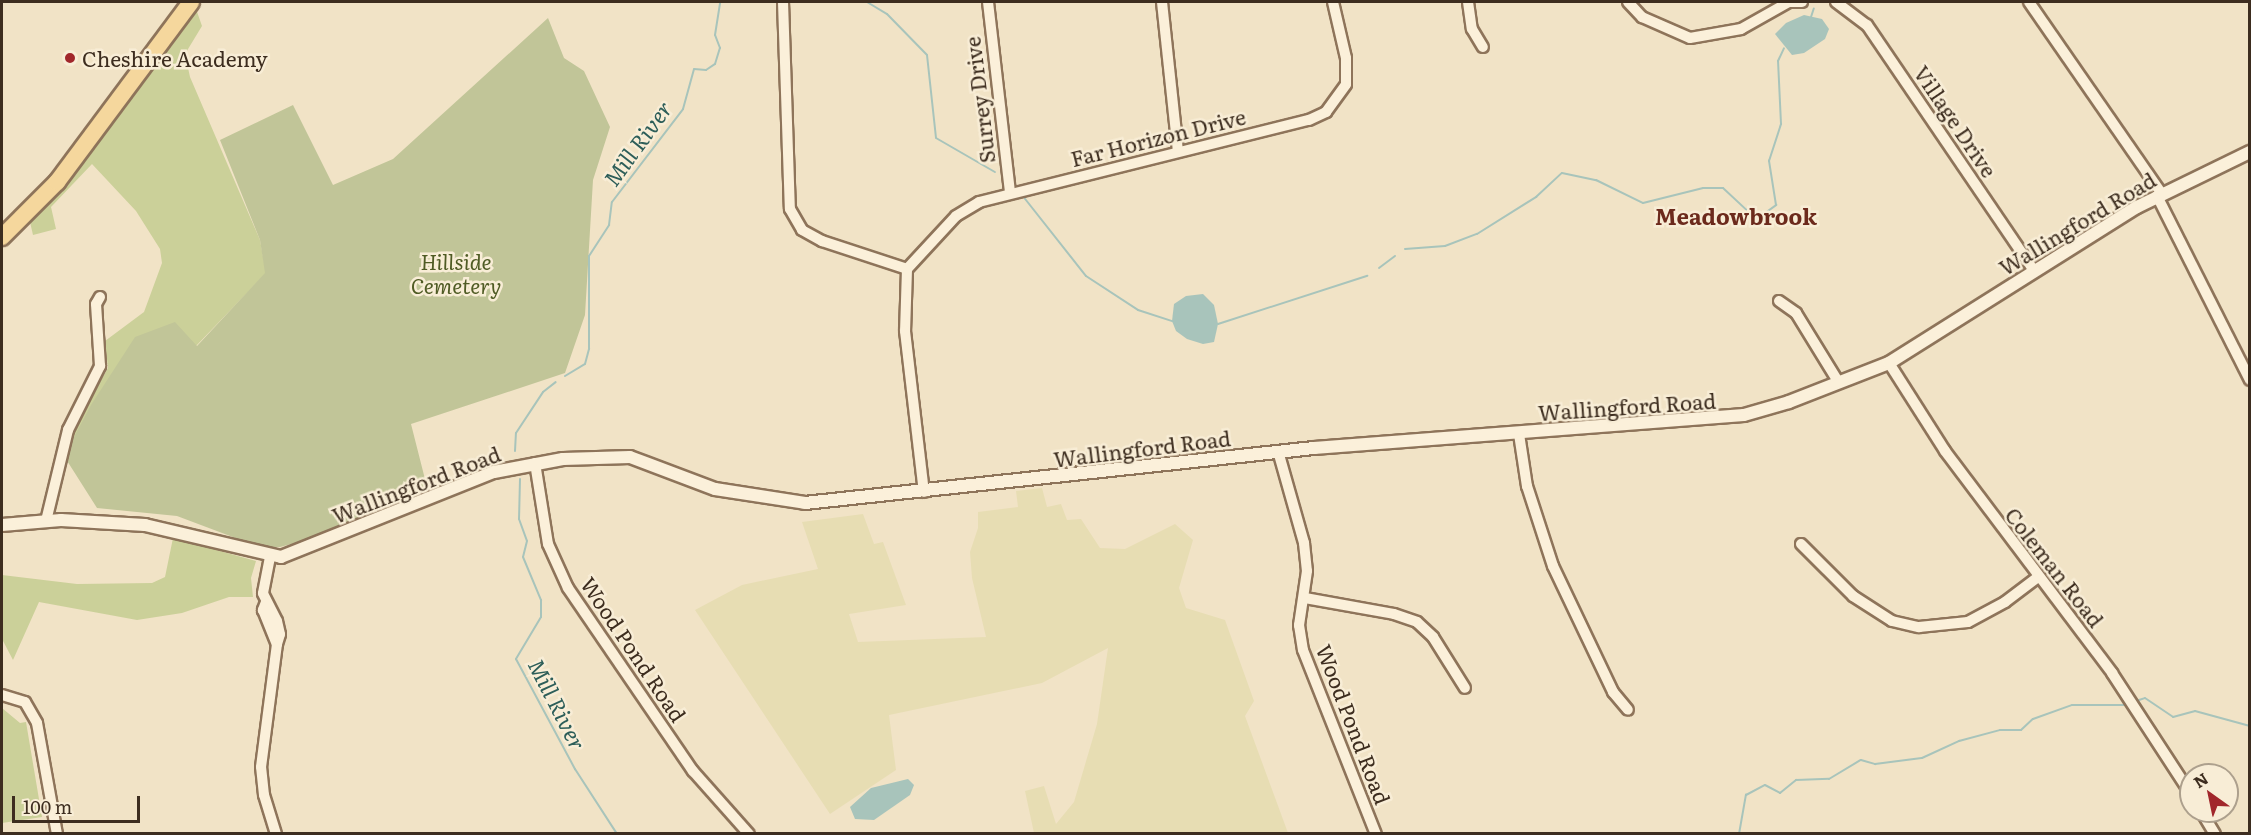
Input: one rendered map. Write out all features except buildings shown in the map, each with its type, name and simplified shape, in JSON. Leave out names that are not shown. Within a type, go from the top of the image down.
[{"type":"main road","points":[[2,237],[57,182],[191,2]]},
{"type":"street","points":[[783,2],[790,209],[802,230],[822,241],[907,269],[905,331],[924,492]]},
{"type":"street","name":"Surrey Drive","points":[[988,2],[1010,193]]},
{"type":"street","points":[[1162,2],[1178,151]]},
{"type":"street","name":"Far Horizon Drive","points":[[907,269],[956,216],[979,202],[1309,120],[1330,109],[1346,84],[1346,58],[1333,2]]},
{"type":"street","points":[[1468,2],[1472,29],[1483,47]]},
{"type":"street","points":[[1628,2],[1642,17],[1690,38],[1741,29],[1789,2],[1802,2]]},
{"type":"street","name":"Village Drive","points":[[1836,2],[1867,25],[2034,271]]},
{"type":"street","points":[[2029,2],[2159,195],[2250,380]]},
{"type":"street","name":"Wallingford Road","points":[[2,525],[46,521],[104,521],[164,528],[270,556],[300,552],[471,480],[535,463],[630,457],[715,489],[793,503],[924,492],[1278,451],[1724,418],[1765,410],[1889,363],[2159,195],[2250,152]]},
{"type":"street","points":[[46,521],[68,430],[100,366],[96,304],[99,297]]},
{"type":"street","points":[[1779,301],[1796,313],[1839,383]]},
{"type":"street","name":"Coleman Road","points":[[1889,363],[1944,451],[2112,673],[2179,776]]},
{"type":"street","points":[[1519,434],[1527,486],[1553,566],[1613,692],[1628,710]]},
{"type":"street","name":"Wood Pond Road","points":[[1278,451],[1304,543],[1305,598],[1299,625],[1303,650],[1376,834]]},
{"type":"street","name":"Wood Pond Road","points":[[535,463],[548,544],[568,588],[693,771],[749,834]]},
{"type":"street","points":[[1801,544],[1853,596],[1892,621],[1919,627],[1968,622],[2005,603],[2038,577]]},
{"type":"street","points":[[270,556],[263,585],[266,602],[263,610],[277,644],[261,767],[264,795],[276,834]]},
{"type":"street","points":[[1305,598],[1394,614],[1417,622],[1433,637],[1465,688]]},
{"type":"street","points":[[2,695],[25,702],[38,723],[57,834]]},
{"type":"shaded area","points":[[1042,488],[1047,507],[1061,504],[1067,520],[1081,519],[1100,548],[1125,549],[1175,524],[1193,540],[1179,588],[1186,608],[1225,620],[1254,701],[1245,716],[1288,833],[1034,833],[1025,791],[1044,786],[1056,824],[1074,802],[1097,724],[1108,648],[1042,683],[889,715],[896,770],[830,814],[695,610],[742,585],[818,569],[802,522],[863,514],[874,544],[883,542],[906,605],[849,614],[858,642],[986,637],[972,578],[970,552],[978,528],[978,512],[1018,507],[1016,491]]},
{"type":"green space","points":[[195,6],[202,26],[185,54],[190,77],[260,240],[266,273],[196,346],[64,456],[73,430],[108,368],[105,341],[144,312],[162,263],[160,249],[136,211],[92,164],[51,207],[56,229],[33,235],[30,222]]},
{"type":"green space","name":"Hillside Cemetery","points":[[548,18],[564,58],[584,71],[610,127],[593,180],[585,315],[565,373],[411,424],[428,491],[306,540],[280,547],[259,547],[177,516],[97,508],[64,456],[91,405],[135,337],[175,322],[197,346],[265,273],[260,240],[220,140],[293,105],[333,185],[393,159]]},
{"type":"green space","points":[[173,538],[256,561],[251,578],[253,597],[229,597],[182,613],[137,620],[39,602],[13,660],[2,639],[2,575],[77,584],[152,583],[165,577]]},
{"type":"green space","points":[[2,708],[20,723],[26,722],[42,817],[2,823]]},
{"type":"water","points":[[1804,15],[1822,19],[1829,29],[1825,39],[1804,53],[1792,55],[1775,34],[1786,23]]},
{"type":"water","points":[[1203,294],[1214,305],[1218,324],[1214,342],[1203,344],[1187,339],[1176,331],[1172,321],[1174,304],[1186,296]]},
{"type":"water","points":[[908,779],[914,785],[910,795],[874,820],[855,819],[850,807],[871,788]]},
{"type":"waterway","name":"Mill River","points":[[565,376],[585,364],[589,349],[589,256],[609,225],[612,202],[683,109],[694,69],[706,70],[715,64],[720,48],[715,35],[720,2]]},
{"type":"waterway","points":[[867,2],[887,14],[927,55],[936,138],[995,172]]},
{"type":"waterway","points":[[1811,17],[1814,8]]},
{"type":"waterway","points":[[1405,249],[1445,246],[1477,234],[1536,197],[1562,173],[1596,180],[1643,203],[1703,188],[1723,188],[1749,212],[1761,216],[1776,205],[1769,161],[1781,124],[1778,61],[1784,48]]},
{"type":"waterway","points":[[1022,195],[1086,276],[1138,310],[1172,321]]},
{"type":"waterway","points":[[1379,268],[1395,256]]},
{"type":"waterway","points":[[1218,324],[1367,276]]},
{"type":"waterway","name":"Mill River","points":[[515,451],[516,433],[543,392],[556,382]]},
{"type":"waterway","name":"Mill River","points":[[520,479],[519,519],[527,541],[523,557],[541,600],[541,617],[516,659],[575,769],[617,834]]},
{"type":"waterway","points":[[2139,700],[2145,698],[2173,717],[2195,711],[2250,726]]},
{"type":"waterway","points":[[1739,834],[1746,795],[1765,785],[1780,793],[1796,780],[1829,779],[1861,760],[1875,764],[1922,758],[1959,741],[2000,730],[2021,730],[2033,719],[2072,705],[2126,705]]},
{"type":"place","name":"Cheshire Academy","points":[[70,58]]},
{"type":"district","name":"Meadowbrook","points":[[1736,216]]}]
